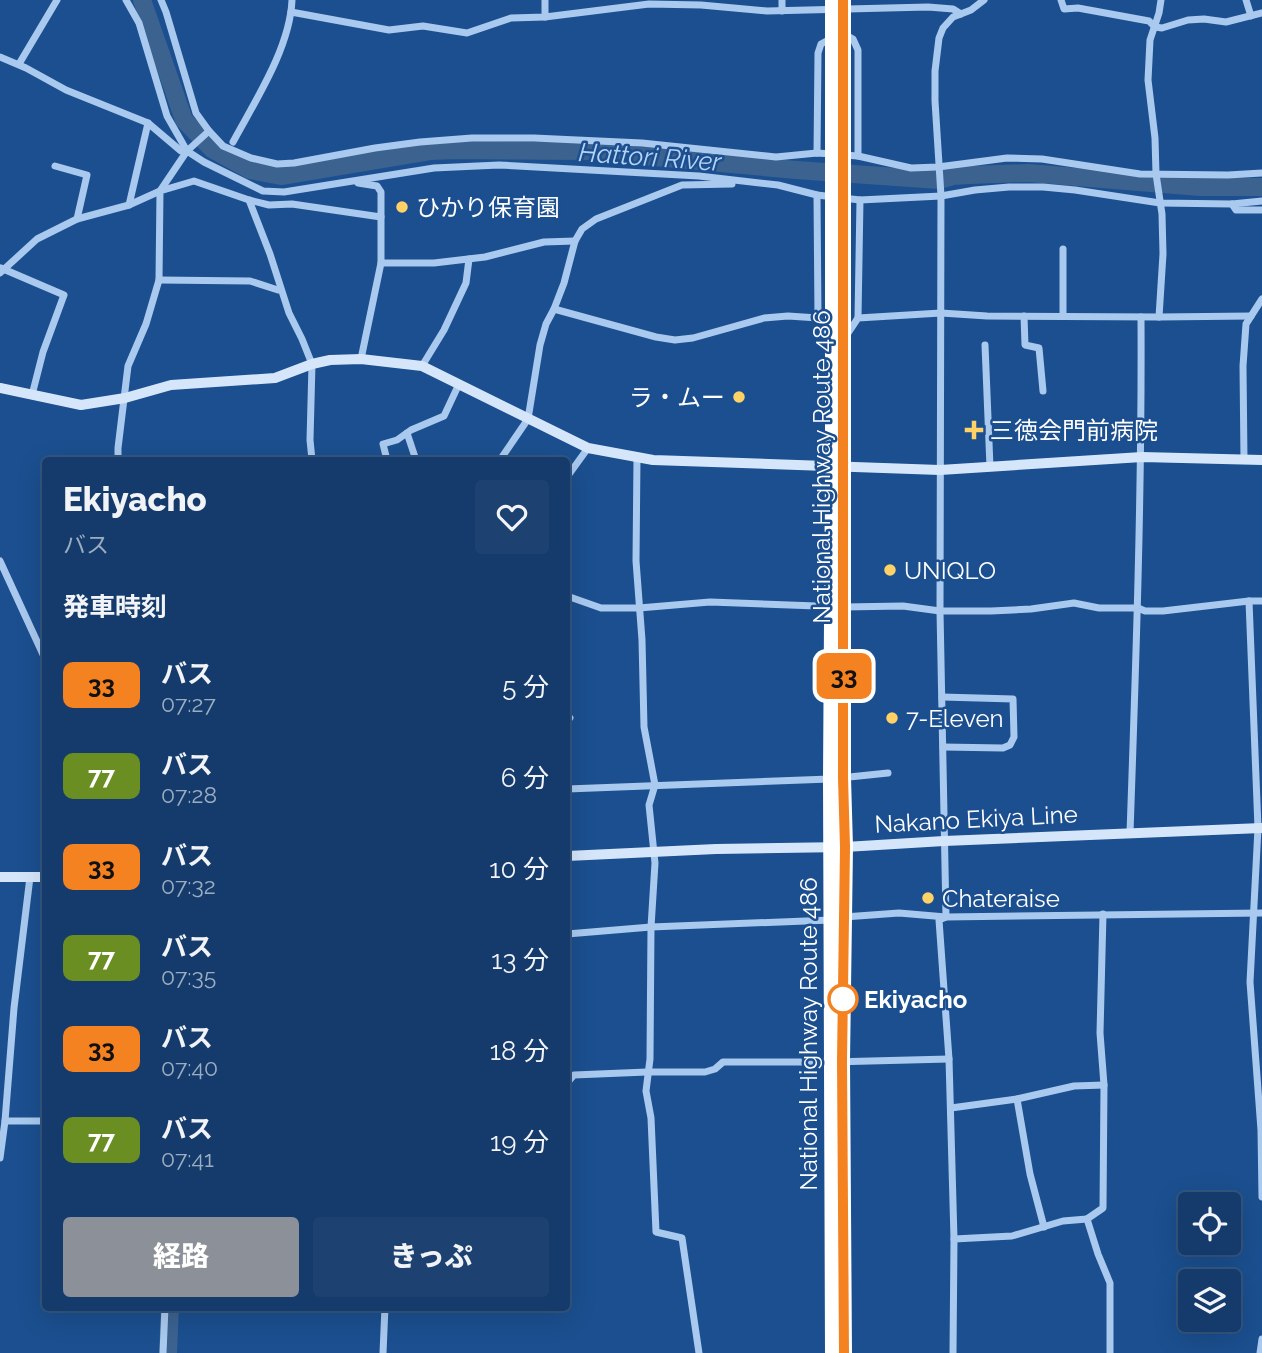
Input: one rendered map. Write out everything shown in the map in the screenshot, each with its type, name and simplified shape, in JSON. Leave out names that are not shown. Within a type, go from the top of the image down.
[{"type":"highway","name":"National Highway Route 486","points":[[832,1353],[838,918],[838,5]]},
{"type":"highway","name":"National Highway Route 486","points":[[837,1062],[844,1353]]},
{"type":"street","points":[[19,65],[57,0]]},
{"type":"street","points":[[126,0],[139,23],[167,116],[189,150],[204,162],[263,191],[284,192],[434,168],[499,165],[699,176],[778,185],[817,195],[860,200],[941,196],[1009,187],[1043,187],[1160,203],[1232,204],[1262,201]]},
{"type":"street","points":[[161,0],[196,113],[223,146],[251,158],[277,164],[420,142],[472,138],[534,138],[642,143],[776,157],[817,153],[858,156],[911,168],[1007,158],[1042,159],[1156,176],[1262,173]]},
{"type":"street","points":[[233,142],[274,67],[291,12],[292,0]]},
{"type":"street","points":[[545,0],[545,17]]},
{"type":"street","points":[[782,0],[782,11]]},
{"type":"street","points":[[946,917],[940,611],[941,196],[934,101],[935,71],[939,38],[943,28],[953,18],[971,10],[984,0]]},
{"type":"street","points":[[1061,0],[1064,9],[1078,8],[1149,21],[1155,27],[1188,20],[1226,22],[1262,13]]},
{"type":"street","points":[[1159,317],[1163,254],[1162,214],[1148,80],[1150,40],[1161,0]]},
{"type":"street","points":[[1246,0],[1251,16]]},
{"type":"street","points":[[291,12],[389,30],[423,26],[467,33],[511,18],[545,17],[649,2],[782,11],[838,5],[928,3],[953,9],[961,14]]},
{"type":"street","points":[[817,153],[818,53],[821,44],[838,36],[853,39],[858,50],[858,156]]},
{"type":"street","points":[[0,57],[66,90],[148,123],[181,150],[189,150]]},
{"type":"street","points":[[129,205],[148,123]]},
{"type":"street","points":[[118,457],[128,366],[146,324],[159,280],[160,191],[189,150],[209,131]]},
{"type":"street","points":[[209,131],[233,142],[251,158]]},
{"type":"street","points":[[55,166],[87,175],[77,219]]},
{"type":"street","points":[[502,457],[528,419],[540,345],[564,283],[575,241],[582,229],[596,219],[682,185],[736,184],[737,180]]},
{"type":"street","points":[[32,395],[43,352],[64,295],[1,270],[37,239],[77,219],[129,205],[160,191],[194,181],[269,205],[292,204],[381,217]]},
{"type":"street","points":[[349,182],[377,186],[381,192],[381,263],[361,359]]},
{"type":"street","points":[[817,195],[818,318],[837,340],[858,318],[860,200]]},
{"type":"street","points":[[249,200],[289,313],[312,364],[312,457]]},
{"type":"street","points":[[1232,204],[1236,210],[1262,210]]},
{"type":"street","points":[[381,263],[434,263],[469,259],[544,242],[575,241]]},
{"type":"street","points":[[1063,249],[1063,316]]},
{"type":"street","points":[[422,366],[444,330],[466,283],[469,259]]},
{"type":"street","points":[[159,280],[250,281],[281,290]]},
{"type":"street","points":[[1244,460],[1243,366],[1246,324],[1262,299]]},
{"type":"street","points":[[554,309],[676,340],[693,338],[764,318],[818,318]]},
{"type":"street","points":[[858,318],[941,313],[987,316],[1251,316]]},
{"type":"street","points":[[1024,316],[1025,345],[1039,348],[1042,391]]},
{"type":"street","points":[[1130,833],[1142,457],[1141,317]]},
{"type":"street","points":[[985,345],[990,467]]},
{"type":"street","points":[[0,388],[81,405],[125,398],[171,385],[275,378],[330,360],[361,359],[422,366],[588,448],[637,458],[940,470],[1142,457],[1262,460]]},
{"type":"street","points":[[386,457],[383,444],[397,440],[444,416],[459,384]]},
{"type":"street","points":[[407,433],[415,457]]},
{"type":"street","points":[[570,473],[588,448]]},
{"type":"street","points":[[637,458],[636,561],[642,639],[643,727],[654,785],[649,805],[655,852],[651,927],[650,1059],[646,1091],[651,1118],[656,1232],[681,1238],[699,1353]]},
{"type":"street","points":[[0,561],[42,652]]},
{"type":"street","points":[[570,597],[601,608],[710,602],[902,606],[940,611],[1019,610],[1074,603],[1099,608],[1163,611],[1262,601]]},
{"type":"street","points":[[1249,601],[1260,828],[1252,914],[1250,982],[1261,1130],[1262,1197]]},
{"type":"street","points":[[942,697],[1013,699],[1014,737],[1010,745],[1003,748],[943,747]]},
{"type":"street","points":[[570,789],[836,779],[888,773]]},
{"type":"street","name":"Nakano Ekiya Line","points":[[570,856],[1260,828]]},
{"type":"street","points":[[0,877],[42,877]]},
{"type":"street","points":[[0,1158],[5,1121],[4,1085],[30,877]]},
{"type":"street","points":[[570,934],[899,913],[946,917],[1262,913]]},
{"type":"street","points":[[954,1239],[1012,1236],[1063,1221],[1087,1219],[1103,1208],[1104,1085],[1100,1033],[1103,914]]},
{"type":"street","points":[[946,917],[939,920],[951,1108],[953,1353]]},
{"type":"street","points":[[570,1080],[574,1075],[705,1072],[715,1069],[723,1062],[949,1059]]},
{"type":"street","points":[[951,1108],[1074,1086],[1104,1085]]},
{"type":"street","points":[[1017,1098],[1030,1174],[1044,1227]]},
{"type":"street","points":[[5,1121],[42,1121]]},
{"type":"street","points":[[1087,1219],[1110,1283],[1110,1353]]},
{"type":"street","points":[[163,1353],[165,1311]]},
{"type":"street","points":[[383,1353],[385,1311]]},
{"type":"street","points":[[1260,1353],[1262,1339]]},
{"type":"waterway","name":"Hattori River","points":[[142,0],[184,120],[212,149],[250,170],[281,176],[430,151],[588,151],[939,180],[953,176],[1028,173],[1200,187],[1262,187]]},
{"type":"waterway","points":[[168,1353],[170,1311]]},
{"type":"bus line","name":"33","points":[[843,0],[844,1353]]},
{"type":"place","name":"ひかり保育園","points":[[402,207]]},
{"type":"place","name":"ラ・ムー","points":[[739,397]]},
{"type":"place","name":"三徳会門前病院","points":[[974,430]]},
{"type":"place","name":"UNIQLO","points":[[890,570]]},
{"type":"place","name":"7-Eleven","points":[[892,718]]},
{"type":"place","name":"Chateraise","points":[[928,898]]},
{"type":"place","name":"Ekiyacho","points":[[843,999]]}]
